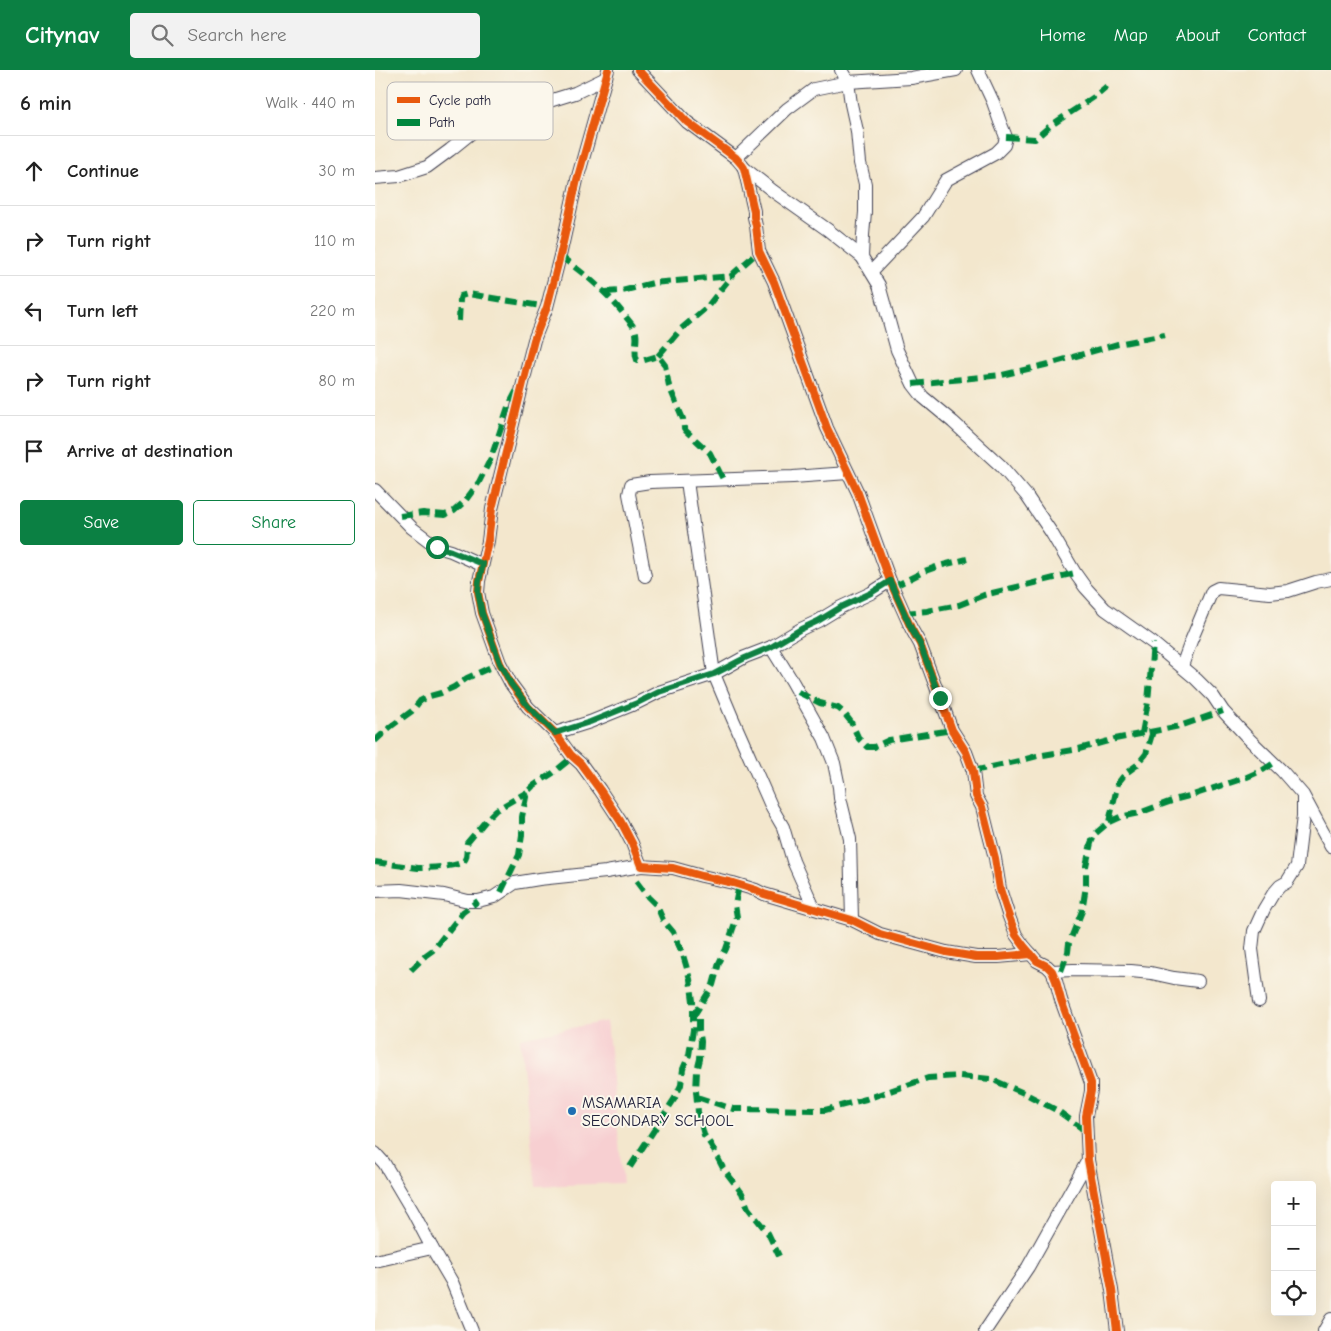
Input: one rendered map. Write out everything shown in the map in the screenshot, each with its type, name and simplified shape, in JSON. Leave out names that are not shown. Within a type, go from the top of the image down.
[{"type":"street","points":[[638,70],[687,122],[773,191],[863,257],[879,284],[897,350],[913,384],[923,397],[1001,466],[1026,496],[1051,532],[1080,580],[1105,609],[1182,666],[1213,696],[1223,711],[1249,739],[1282,771],[1303,796],[1331,847]]},
{"type":"street","points":[[841,70],[848,82],[865,184],[863,257]]},
{"type":"street","points":[[740,163],[787,109],[813,89],[848,82],[911,78],[956,70]]},
{"type":"street","points":[[872,271],[923,217],[946,180],[995,153],[1004,145],[1006,137],[993,102],[977,70]]},
{"type":"street","points":[[553,100],[575,93],[607,74]]},
{"type":"street","points":[[607,74],[577,180],[561,256],[547,307],[534,340],[525,375],[492,508],[478,592],[482,613],[500,663],[511,684],[528,706],[555,733],[571,755],[581,764],[616,814],[633,843],[641,866]]},
{"type":"street","points":[[375,178],[399,176],[427,167],[463,140]]},
{"type":"street","points":[[740,163],[754,211],[753,217],[759,251],[774,282],[827,428],[858,493],[890,581],[920,644],[952,730],[966,752],[973,771],[976,796],[982,807],[995,858],[1000,889],[1016,935],[1037,961],[1052,971],[1091,1083],[1086,1116],[1088,1160],[1113,1290],[1117,1331]]},
{"type":"street","points":[[645,576],[629,494],[631,484],[848,473]]},
{"type":"street","points":[[687,482],[714,674],[735,726],[772,808],[783,827],[793,861],[814,908]]},
{"type":"street","points":[[375,490],[412,528],[437,547],[483,564]]},
{"type":"street","points":[[1182,666],[1212,591],[1218,588],[1270,593],[1288,591],[1331,579]]},
{"type":"street","points":[[555,733],[590,722],[659,692],[714,674],[771,647],[793,633],[871,593],[890,581]]},
{"type":"street","points":[[771,647],[824,738],[834,763],[850,839],[852,920]]},
{"type":"street","points":[[1259,1001],[1252,949],[1254,931],[1273,894],[1280,886],[1287,882],[1297,866],[1303,816],[1303,796]]},
{"type":"street","points":[[375,891],[401,890],[478,901],[495,897],[515,883],[641,866],[673,868],[733,883],[852,920],[880,934],[947,952],[976,957],[1031,954]]},
{"type":"street","points":[[1052,971],[1131,971],[1198,982]]},
{"type":"street","points":[[375,1153],[384,1163],[453,1282],[472,1331]]},
{"type":"street","points":[[985,1331],[1028,1266],[1088,1160]]},
{"type":"street","points":[[375,1261],[432,1248]]},
{"type":"street","points":[[1324,1331],[1331,1319]]},
{"type":"shaded area","name":"MSAMARIA SECONDARY SCHOOL","points":[[607,1021],[623,1183],[536,1186],[520,1038]]},
{"type":"marked path","points":[[1006,137],[1035,139],[1050,126],[1094,97],[1107,86]]},
{"type":"marked path","points":[[658,356],[681,329],[707,307],[734,273],[759,251]]},
{"type":"marked path","points":[[560,256],[603,291],[635,329],[635,353],[637,360],[641,361],[658,356],[665,365],[669,386],[683,419],[684,428],[710,453],[723,479]]},
{"type":"marked path","points":[[605,292],[622,291],[653,283],[732,276]]},
{"type":"marked path","points":[[459,321],[460,299],[461,296],[468,294],[547,307]]},
{"type":"marked path","points":[[913,384],[1002,375],[1118,344],[1165,335]]},
{"type":"marked path","points":[[400,516],[423,513],[445,515],[454,511],[465,501],[479,482],[491,458],[508,407],[517,390]]},
{"type":"marked path","points":[[893,587],[925,571],[967,559]]},
{"type":"marked path","points":[[904,613],[959,605],[984,595],[1075,573]]},
{"type":"marked path","points":[[1142,733],[1148,702],[1153,643]]},
{"type":"marked path","points":[[375,741],[412,711],[420,701],[454,687],[467,678],[500,663]]},
{"type":"marked path","points":[[798,692],[820,703],[838,708],[851,722],[859,739],[867,747],[874,747],[889,740],[952,730]]},
{"type":"marked path","points":[[973,771],[1180,726],[1223,711]]},
{"type":"marked path","points":[[1061,971],[1068,952],[1069,943],[1082,911],[1086,886],[1086,866],[1091,843],[1095,834],[1109,822],[1118,783],[1146,754],[1153,731]]},
{"type":"marked path","points":[[501,892],[519,855],[522,817],[527,792],[569,760],[571,755]]},
{"type":"marked path","points":[[1109,822],[1247,777],[1274,763]]},
{"type":"marked path","points":[[375,862],[418,868],[442,867],[461,863],[466,857],[467,843],[488,818],[496,810],[527,792]]},
{"type":"marked path","points":[[630,1167],[675,1098],[681,1085],[693,1030],[693,1001],[690,979],[683,955],[673,932],[663,920],[657,906],[636,881]]},
{"type":"marked path","points":[[693,1017],[713,985],[719,963],[726,949],[737,917],[735,905],[739,885]]},
{"type":"marked path","points":[[411,970],[433,950],[463,912],[478,901]]},
{"type":"marked path","points":[[699,1019],[701,1041],[696,1091],[698,1112],[704,1135],[723,1168],[742,1193],[748,1208],[768,1233],[779,1256]]},
{"type":"marked path","points":[[697,1097],[733,1109],[825,1110],[866,1099],[928,1078],[960,1076],[991,1079],[1026,1094],[1058,1111],[1087,1132]]},
{"type":"cycle path","points":[[608,70],[577,180],[547,307],[534,340],[492,509],[478,592],[482,613],[500,663],[511,684],[528,707],[555,733],[600,790],[621,822],[641,866],[673,868],[733,883],[852,920],[880,934],[946,952],[976,957],[1031,954]]},
{"type":"cycle path","points":[[638,70],[687,122],[736,158],[744,168],[754,211],[759,251],[774,282],[827,428],[858,493],[890,581],[920,644],[952,730],[966,752],[973,771],[976,796],[982,807],[995,858],[1000,889],[1016,935],[1037,961],[1052,971],[1056,981],[1091,1083],[1086,1116],[1088,1160],[1112,1290],[1117,1331]]},
{"type":"place","name":"MSAMARIA SECONDARY SCHOOL","points":[[572,1111]]},
{"type":"route","points":[[437,547],[483,564],[478,592],[482,613],[500,663],[511,684],[528,706],[555,733],[590,722],[659,692],[714,674],[771,647],[841,607],[863,598],[890,581],[920,644],[940,698]]}]
